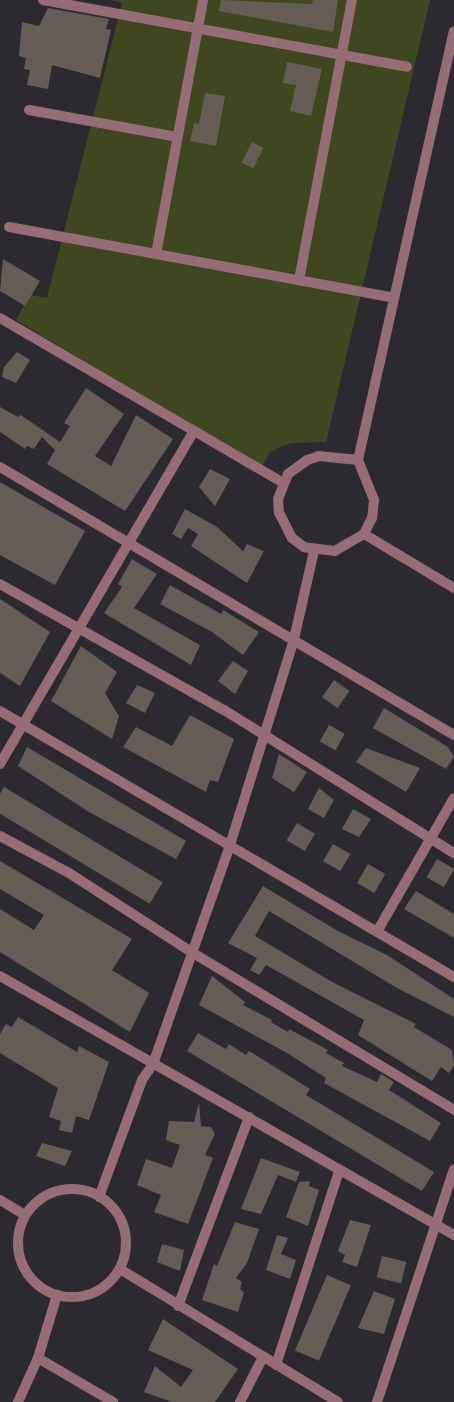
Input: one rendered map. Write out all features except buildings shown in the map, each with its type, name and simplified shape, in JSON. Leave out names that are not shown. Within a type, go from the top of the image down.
[{"type":"street","points":[[43,0],[407,66]]},
{"type":"street","points":[[156,254],[203,0]]},
{"type":"street","points":[[299,280],[352,0]]},
{"type":"street","points":[[358,460],[331,456],[307,460],[283,483],[278,499],[284,527],[292,538],[314,551],[335,551],[364,534],[372,518],[374,500],[358,460],[392,297],[454,32]]},
{"type":"street","points":[[29,110],[177,137]]},
{"type":"street","points":[[9,227],[392,297]]},
{"type":"street","points":[[0,318],[283,483]]},
{"type":"street","points":[[0,764],[77,628],[130,545],[193,432]]},
{"type":"street","points":[[0,467],[454,735]]},
{"type":"street","points":[[364,534],[454,588]]},
{"type":"street","points":[[99,1197],[142,1080],[153,1064],[230,845],[294,639],[314,551]]},
{"type":"street","points":[[0,584],[264,737],[454,853]]},
{"type":"street","points":[[0,711],[378,930],[454,977]]},
{"type":"street","points":[[378,930],[454,798]]},
{"type":"street","points":[[0,836],[69,873],[192,953],[454,1110]]},
{"type":"street","points":[[0,976],[454,1235]]},
{"type":"street","points":[[178,1306],[249,1117]]},
{"type":"street","points":[[377,1402],[434,1224],[454,1169]]},
{"type":"street","points":[[276,1365],[340,1171]]},
{"type":"street","points":[[64,1190],[81,1190],[99,1197],[122,1219],[126,1236],[120,1269],[112,1280],[90,1295],[57,1296],[34,1281],[24,1268],[18,1236],[26,1215],[47,1195],[64,1190]]},
{"type":"street","points":[[0,1200],[26,1215]]},
{"type":"street","points":[[120,1269],[338,1402]]},
{"type":"street","points":[[18,1402],[38,1358],[57,1296]]},
{"type":"street","points":[[240,1402],[263,1357]]},
{"type":"street","points":[[38,1358],[113,1402]]},
{"type":"green space","points":[[110,0],[430,0],[326,442],[293,443],[280,447],[269,453],[262,468],[16,320],[30,295],[47,298],[122,3]]}]
